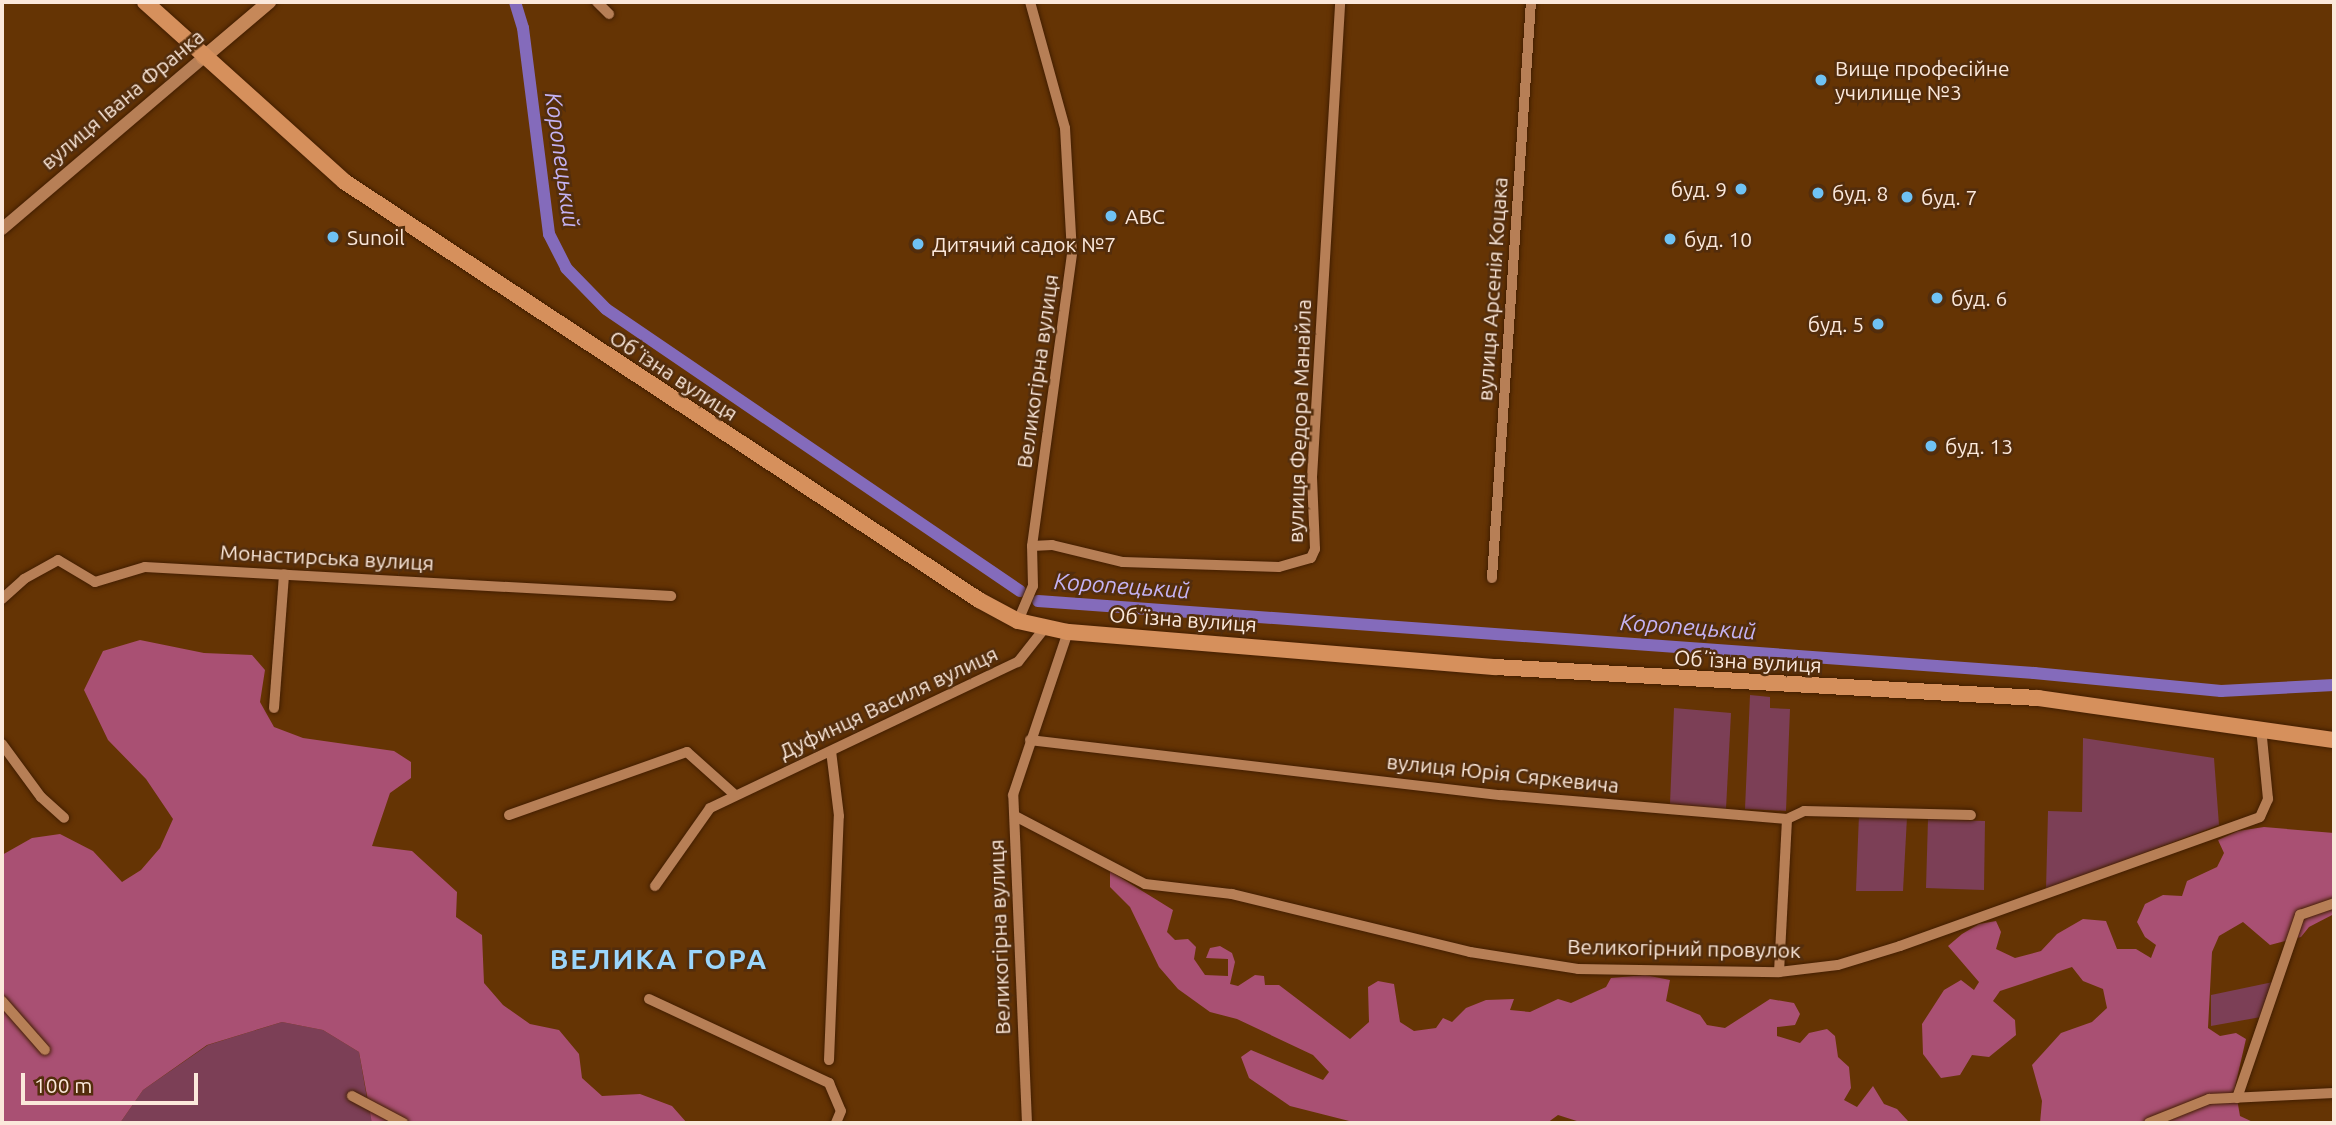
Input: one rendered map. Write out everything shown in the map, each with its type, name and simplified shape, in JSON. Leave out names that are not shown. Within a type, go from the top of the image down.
[{"type":"main road","name":"Обʼїзна вулиця","points":[[145,2],[203,58],[345,183],[979,600],[1018,621],[1044,629],[1068,632],[1495,667],[2038,698],[2261,727],[2334,740]]},
{"type":"main road","name":"вулиця Івана Франка","points":[[203,58],[269,2]]},
{"type":"street","points":[[597,2],[609,14]]},
{"type":"street","name":"Великогірна вулиця","points":[[1018,621],[1033,586],[1032,545],[1068,299],[1072,209],[1061,105],[1030,2]]},
{"type":"street","name":"вулиця Федора Манайла","points":[[1032,545],[1052,545],[1123,562],[1279,567],[1311,558],[1315,541],[1312,477],[1340,2]]},
{"type":"street","name":"вулиця Арсенія Коцака","points":[[1492,578],[1531,2]]},
{"type":"street","name":"вулиця Івана Франка","points":[[2,229],[203,58]]},
{"type":"street","name":"Монастирська вулиця","points":[[2,599],[58,560],[95,582],[145,567],[671,596]]},
{"type":"street","points":[[274,708],[284,574]]},
{"type":"street","name":"Дуфинця Василя вулиця","points":[[655,886],[710,808],[734,794],[1018,662],[1044,629]]},
{"type":"street","name":"Великогірна вулиця","points":[[1027,1123],[1013,795],[1068,632]]},
{"type":"street","name":"Великогірний провулок","points":[[1015,816],[1145,884],[1232,894],[1470,952],[1578,970],[1779,972],[1838,965],[1900,946],[2260,817],[2268,799],[2261,727]]},
{"type":"street","name":"вулиця Юрія Сяркевича","points":[[1030,740],[1501,794],[1787,819],[1804,811],[1971,815]]},
{"type":"street","points":[[2,744],[41,797],[64,818]]},
{"type":"street","points":[[829,1060],[839,816],[831,751]]},
{"type":"street","points":[[509,815],[687,752],[734,794]]},
{"type":"street","points":[[1779,972],[1787,819]]},
{"type":"street","points":[[2237,1098],[2300,915],[2334,904]]},
{"type":"street","points":[[649,999],[829,1083],[841,1111],[836,1123]]},
{"type":"street","points":[[2,1001],[46,1050]]},
{"type":"street","points":[[2149,1123],[2208,1100],[2334,1093]]},
{"type":"street","points":[[352,1096],[403,1123]]},
{"type":"shaded area","points":[[140,640],[204,653],[252,655],[265,670],[260,702],[274,727],[303,738],[394,751],[411,762],[411,778],[390,793],[372,846],[412,851],[457,892],[456,917],[482,935],[484,983],[503,1005],[530,1024],[559,1030],[579,1054],[582,1078],[602,1096],[640,1094],[672,1106],[687,1123],[372,1123],[359,1052],[323,1030],[282,1022],[207,1045],[143,1090],[120,1123],[2,1123],[2,855],[32,838],[60,834],[93,851],[122,882],[141,870],[160,848],[173,819],[146,779],[108,740],[84,690],[103,651]]},
{"type":"shaded area","points":[[1750,695],[1770,697],[1770,708],[1790,709],[1786,811],[1745,809]]},
{"type":"shaded area","points":[[1674,708],[1731,713],[1726,809],[1670,804]]},
{"type":"shaded area","points":[[2083,738],[2214,758],[2219,825],[2046,890],[2048,811],[2082,812]]},
{"type":"shaded area","points":[[1859,814],[1907,817],[1903,891],[1856,891]]},
{"type":"shaded area","points":[[1928,819],[1985,821],[1984,890],[1926,888]]},
{"type":"shaded area","points":[[2264,827],[2334,833],[2334,914],[2309,927],[2301,937],[2270,945],[2243,922],[2219,936],[2212,952],[2208,1028],[2220,1036],[2236,1033],[2246,1039],[2235,1087],[2240,1116],[2255,1123],[2040,1123],[2042,1101],[2032,1065],[2061,1033],[2092,1022],[2107,1008],[2103,989],[2083,981],[2072,967],[2000,991],[1993,1001],[2015,1020],[2016,1035],[1989,1057],[1972,1055],[1960,1075],[1941,1078],[1923,1054],[1922,1024],[1944,990],[1961,980],[1974,990],[1979,982],[1948,946],[1962,934],[1979,924],[1996,921],[2001,932],[1996,949],[2015,958],[2041,951],[2057,934],[2083,919],[2106,921],[2117,949],[2136,949],[2151,958],[2156,945],[2145,937],[2137,922],[2145,904],[2163,895],[2182,896],[2187,881],[2217,867],[2224,853],[2218,840],[2238,831]]},
{"type":"shaded area","points":[[1110,871],[1173,910],[1167,932],[1175,940],[1188,939],[1196,947],[1194,959],[1205,975],[1228,976],[1228,959],[1206,958],[1210,948],[1220,946],[1232,953],[1235,962],[1230,984],[1238,986],[1255,975],[1264,976],[1265,985],[1279,985],[1350,1039],[1369,1022],[1368,987],[1378,981],[1394,984],[1400,1022],[1414,1031],[1436,1028],[1443,1018],[1452,1022],[1466,1008],[1486,1000],[1514,999],[1510,1010],[1530,1012],[1558,999],[1571,1003],[1606,987],[1611,978],[1645,975],[1670,980],[1666,1001],[1700,1015],[1707,1025],[1725,1028],[1770,999],[1794,1003],[1800,1014],[1795,1025],[1777,1027],[1777,1036],[1800,1043],[1809,1033],[1827,1029],[1835,1036],[1838,1057],[1849,1067],[1851,1088],[1844,1100],[1857,1107],[1873,1086],[1884,1104],[1897,1109],[1908,1121],[1924,1123],[1583,1123],[1558,1115],[1547,1123],[1357,1123],[1290,1106],[1249,1078],[1241,1057],[1251,1050],[1323,1080],[1329,1072],[1313,1055],[1237,1019],[1210,1012],[1178,989],[1159,967],[1130,907],[1110,887]]},
{"type":"shaded area","points":[[2273,982],[2261,1017],[2211,1026],[2211,995]]},
{"type":"shaded area","points":[[282,1022],[323,1030],[359,1052],[369,1110],[390,1123],[120,1123],[143,1090],[208,1045]]},
{"type":"waterway","name":"Коропецький","points":[[515,2],[523,28],[549,234],[566,268],[606,309],[1020,591]]},
{"type":"waterway","name":"Коропецький","points":[[1038,601],[2034,673],[2221,691],[2334,685]]},
{"type":"place","name":"Вище професійне училище №3","points":[[1821,80]]},
{"type":"place","name":"буд. 9","points":[[1741,189]]},
{"type":"place","name":"буд. 8","points":[[1818,193]]},
{"type":"place","name":"буд. 7","points":[[1907,197]]},
{"type":"place","name":"АВС","points":[[1111,216]]},
{"type":"place","name":"Sunoil","points":[[333,237]]},
{"type":"place","name":"буд. 10","points":[[1670,239]]},
{"type":"place","name":"Дитячий садок №7","points":[[918,244]]},
{"type":"place","name":"буд. 6","points":[[1937,298]]},
{"type":"place","name":"буд. 5","points":[[1878,324]]},
{"type":"place","name":"буд. 13","points":[[1931,446]]},
{"type":"district","name":"ВЕЛИКА ГОРА","points":[[659,959]]}]
